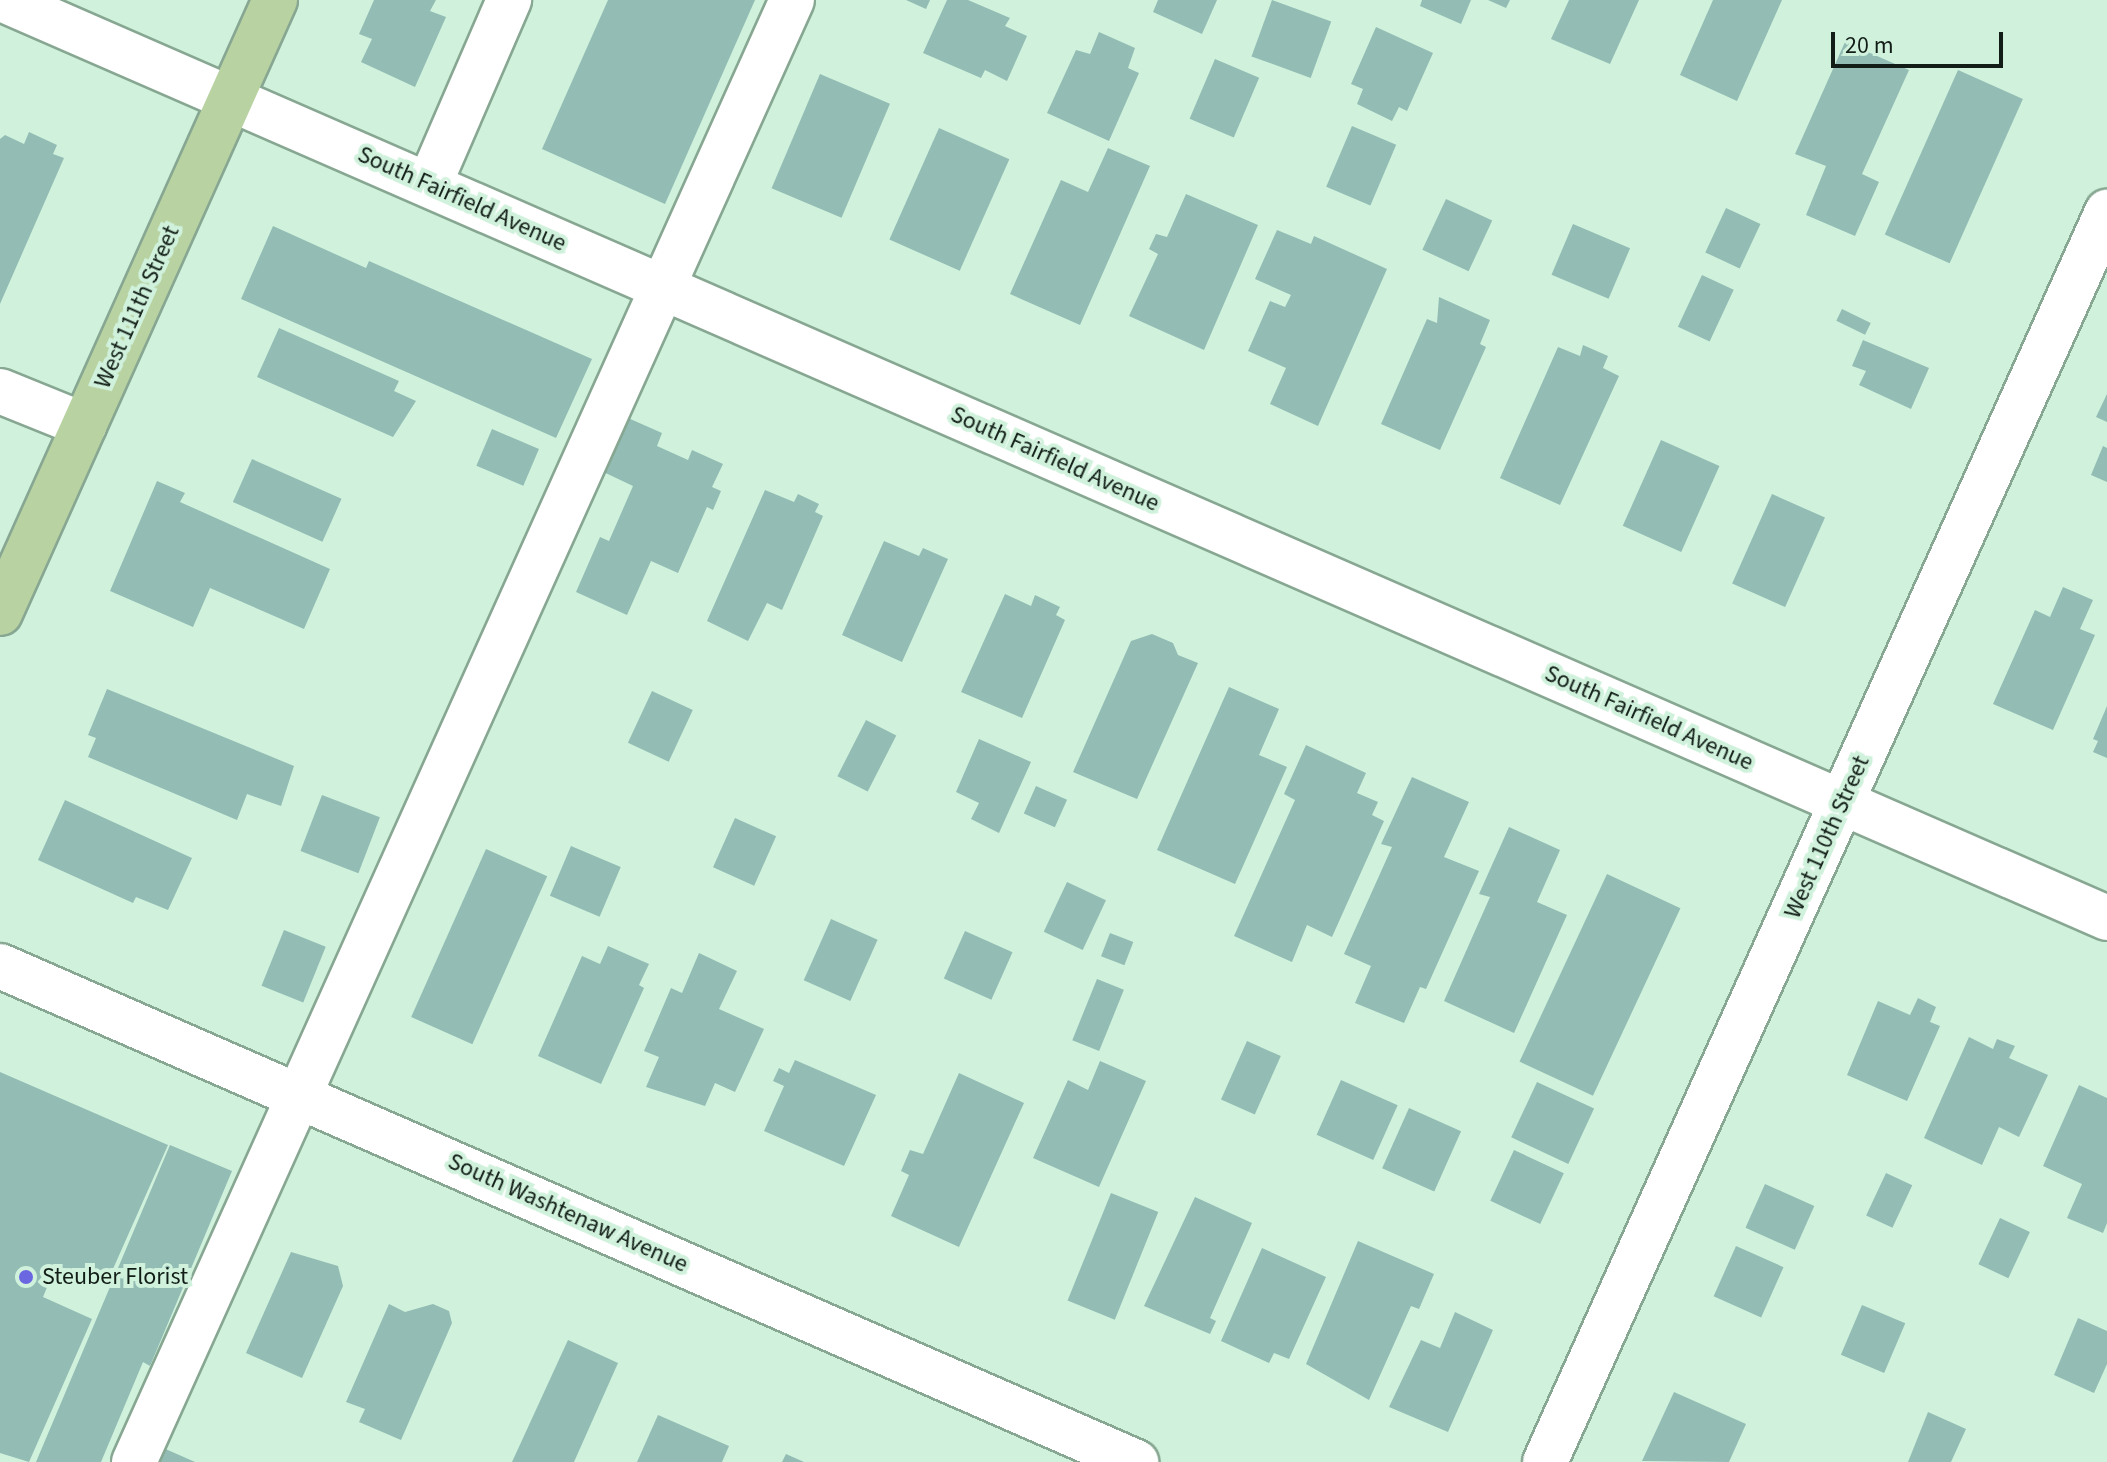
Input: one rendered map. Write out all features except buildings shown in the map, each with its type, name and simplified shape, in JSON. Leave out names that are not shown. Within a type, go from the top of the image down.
[{"type":"main road","name":"West 111th Street","points":[[0,613],[275,0]]},
{"type":"street","name":"South Fairfield Avenue","points":[[4,0],[2107,918]]},
{"type":"street","points":[[429,185],[509,0]]},
{"type":"street","points":[[134,1462],[792,0]]},
{"type":"street","name":"West 110th Street","points":[[1545,1462],[2107,212]]},
{"type":"street","points":[[0,391],[84,425]]},
{"type":"street","name":"South Washtenaw Avenue","points":[[0,966],[1136,1462]]},
{"type":"place","name":"Steuber Florist","points":[[26,1277]]}]
